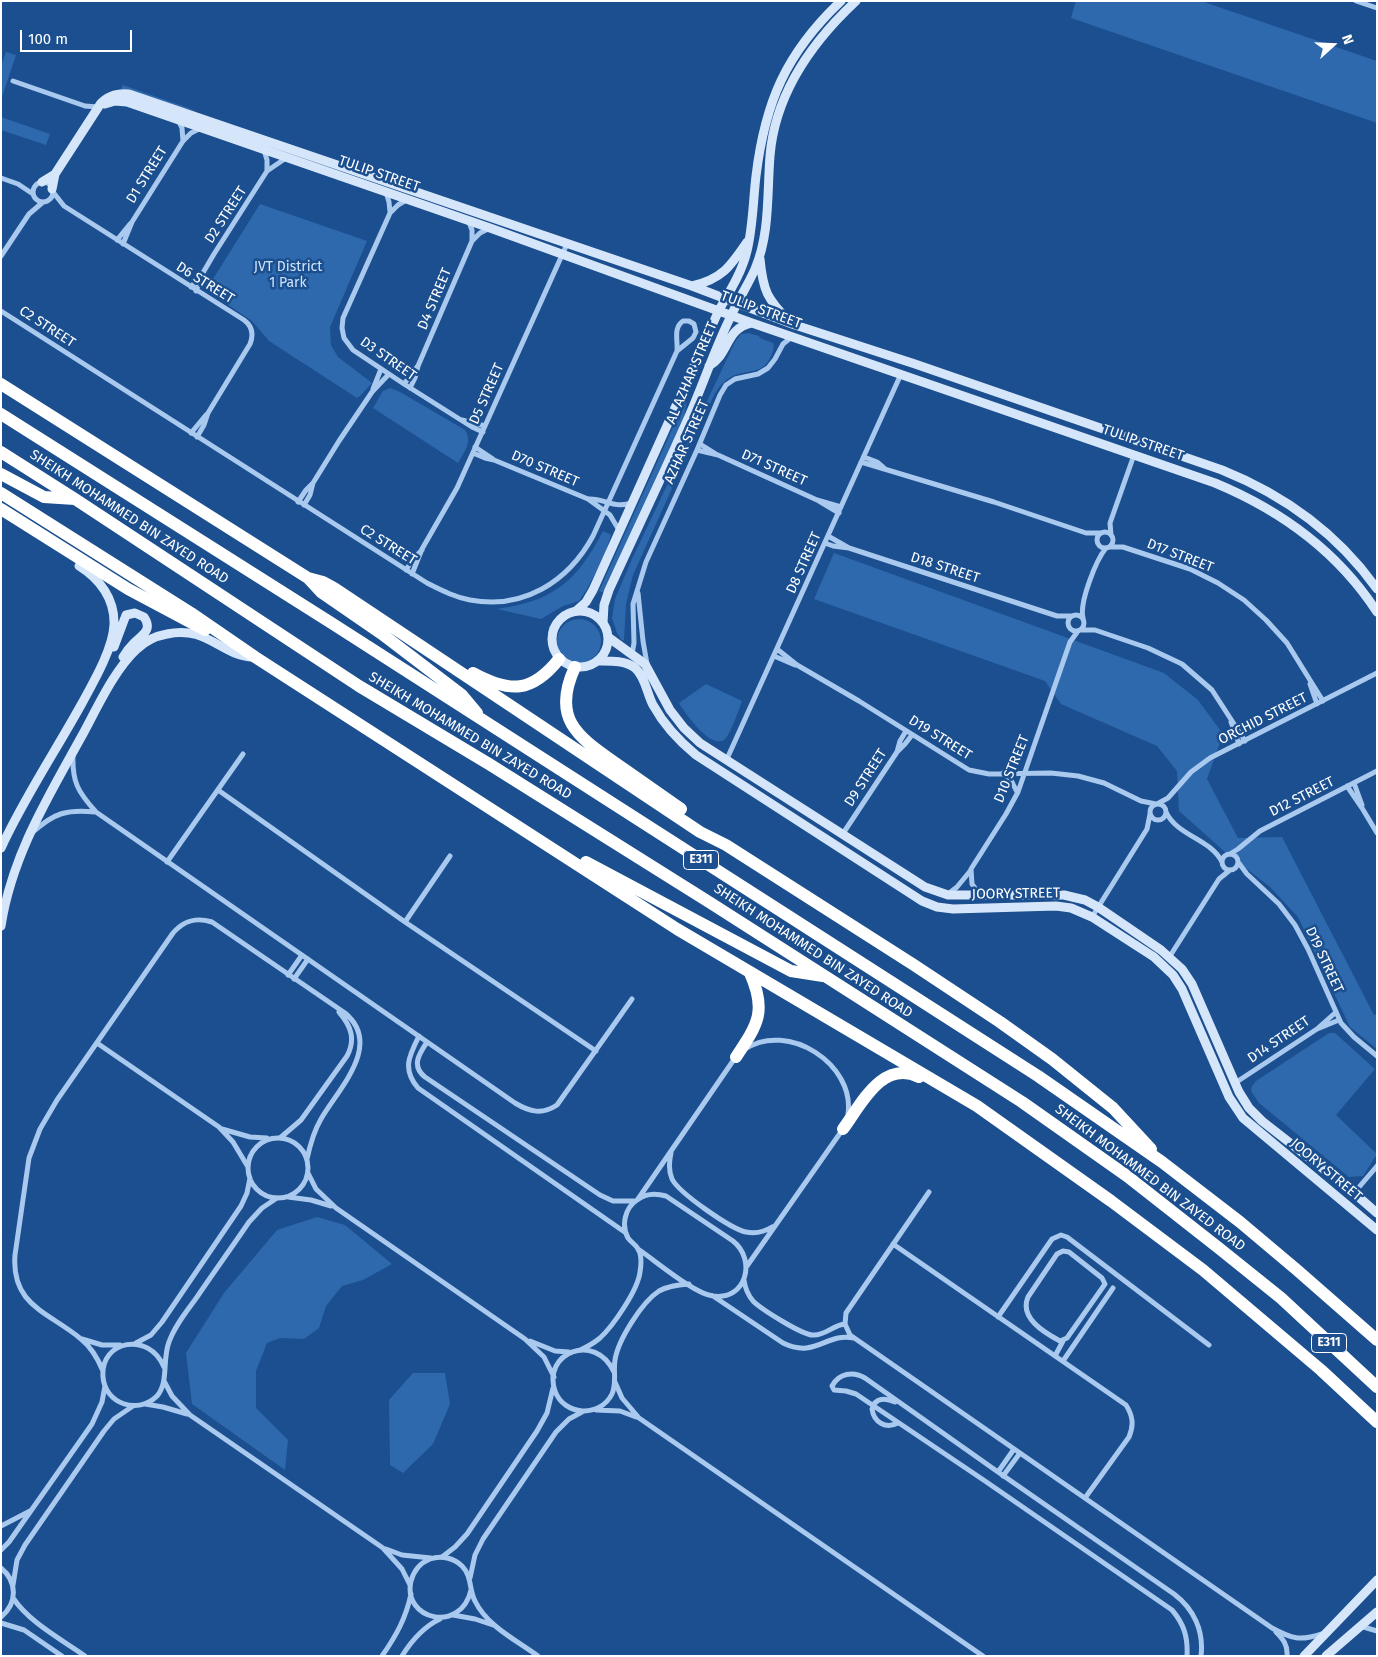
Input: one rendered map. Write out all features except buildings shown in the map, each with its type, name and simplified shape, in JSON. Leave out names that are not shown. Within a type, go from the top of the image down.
[{"type":"highway","points":[[1,384],[308,578],[321,592],[462,695],[472,704],[481,719]]},
{"type":"highway","name":"SHEIKH MOHAMMED BIN ZAYED ROAD","points":[[1,414],[1030,1071],[1162,1162],[1240,1222],[1377,1340]]},
{"type":"highway","name":"SHEIKH MOHAMMED BIN ZAYED ROAD","points":[[1,452],[359,686],[498,769],[1022,1102],[1127,1176],[1220,1249],[1281,1298],[1377,1387]]},
{"type":"highway","points":[[1,474],[44,497],[75,499]]},
{"type":"highway","points":[[1,493],[191,613],[255,657],[677,929],[977,1106],[1111,1201],[1203,1270],[1321,1370],[1377,1422]]},
{"type":"highway","points":[[1,509],[158,606],[239,646]]},
{"type":"highway","points":[[308,578],[323,582],[334,588],[700,832],[726,845],[968,1001],[1052,1058],[1120,1114],[1162,1162]]},
{"type":"highway","points":[[416,644],[491,682],[511,687],[531,684],[540,679],[548,673],[559,659]]},
{"type":"highway","points":[[575,667],[567,683],[565,699],[568,715],[579,736],[704,825],[726,845]]},
{"type":"highway","points":[[564,856],[590,864],[791,971],[825,976]]},
{"type":"highway","points":[[736,1057],[752,1032],[760,1008],[759,994],[750,972]]},
{"type":"highway","points":[[843,1129],[877,1083],[888,1076],[900,1073],[913,1074],[977,1106]]},
{"type":"street","name":"AL AZHAR STREET","points":[[559,659],[553,648],[552,630],[559,619],[577,610],[586,602],[594,590],[725,299],[742,267],[750,238],[763,128],[773,97],[784,72],[804,42],[841,1]]},
{"type":"street","name":"AL AZHAR STREET","points":[[608,637],[603,623],[606,597],[689,416],[731,315],[755,270],[760,255],[765,228],[770,154],[780,110],[798,69],[810,50],[856,1]]},
{"type":"street","points":[[1356,1],[1377,8]]},
{"type":"street","points":[[13,80],[85,106],[98,107]]},
{"type":"street","name":"TULIP STREET","points":[[53,190],[55,174],[98,107],[111,96],[129,94],[692,286],[792,324],[956,378],[1239,477],[1289,504],[1333,539],[1360,566],[1377,589]]},
{"type":"street","name":"TULIP STREET","points":[[98,107],[108,102],[121,101],[202,128],[386,191],[752,323],[1234,491],[1252,499],[1287,520],[1334,559],[1377,612]]},
{"type":"street","points":[[85,106],[91,117]]},
{"type":"street","name":"D1 STREET","points":[[178,120],[182,128],[182,141]]},
{"type":"street","name":"D1 STREET","points":[[117,240],[132,222],[182,141],[202,128]]},
{"type":"street","points":[[264,150],[268,160],[267,171]]},
{"type":"street","name":"D2 STREET","points":[[191,287],[204,271],[267,171],[286,157]]},
{"type":"street","name":"TULIP STREET","points":[[39,183],[55,174]]},
{"type":"street","points":[[1,178],[18,184],[38,201],[44,202]]},
{"type":"street","points":[[29,214],[33,195],[39,183]]},
{"type":"street","points":[[1,256],[29,214],[50,199],[53,190],[48,184],[18,184]]},
{"type":"street","name":"D6 STREET","points":[[53,190],[64,206]]},
{"type":"street","points":[[386,191],[390,213]]},
{"type":"street","name":"D3 STREET","points":[[408,199],[390,213],[342,323],[344,338],[350,346],[381,369],[483,432]]},
{"type":"street","name":"D6 STREET","points":[[44,202],[64,206],[244,320],[250,326],[252,335],[250,344],[208,413],[197,437]]},
{"type":"street","points":[[468,220],[472,230],[472,240]]},
{"type":"street","name":"D1 STREET","points":[[123,244],[132,222]]},
{"type":"street","points":[[472,240],[490,228]]},
{"type":"street","points":[[692,286],[712,280],[723,273],[733,264],[750,238]]},
{"type":"street","name":"D4 STREET","points":[[410,388],[472,240]]},
{"type":"street","name":"D5 STREET","points":[[412,574],[422,549],[448,505],[483,432],[567,244]]},
{"type":"street","points":[[760,255],[762,277],[766,292],[774,306],[792,324]]},
{"type":"street","name":"D2 STREET","points":[[196,291],[204,271]]},
{"type":"street","name":"C2 STREET","points":[[1,311],[412,574],[441,590],[469,600],[499,602],[528,596],[555,582],[577,562],[586,550],[677,351],[678,326],[683,321],[689,321],[695,326],[695,335],[677,351]]},
{"type":"street","points":[[709,366],[720,357],[734,332],[742,325],[752,323]]},
{"type":"street","name":"AZHAR STREET","points":[[632,654],[634,643],[632,611],[650,553],[700,444],[720,394],[726,385],[735,379],[758,374],[768,368],[775,359],[782,344],[793,336]]},
{"type":"street","name":"D4 STREET","points":[[404,384],[418,366]]},
{"type":"street","points":[[372,392],[381,369]]},
{"type":"street","points":[[901,374],[916,370],[946,380],[956,378]]},
{"type":"street","points":[[304,505],[314,483],[339,440],[372,392],[389,374]]},
{"type":"street","name":"D8 STREET","points":[[726,761],[901,374]]},
{"type":"street","name":"D6 STREET","points":[[192,433],[200,420],[208,413]]},
{"type":"street","name":"D3 STREET","points":[[462,420],[485,426]]},
{"type":"street","points":[[700,444],[718,456]]},
{"type":"street","name":"D70 STREET","points":[[475,448],[494,460]]},
{"type":"street","name":"D71 STREET","points":[[697,450],[718,456],[817,500],[841,507]]},
{"type":"street","points":[[1190,459],[1179,461],[1150,451],[1134,455],[1110,523],[1097,537],[1098,559],[1082,606],[1068,620],[1069,626],[1072,630],[1095,630],[1158,651],[1182,664],[1212,690],[1221,701],[1231,721],[1245,741]]},
{"type":"street","name":"D70 STREET","points":[[472,453],[494,460],[588,499],[614,520],[620,532]]},
{"type":"street","points":[[862,460],[877,462],[885,468],[1086,533],[1103,548],[1108,547]]},
{"type":"street","points":[[298,502],[306,490],[314,483]]},
{"type":"street","name":"D70 STREET","points":[[588,499],[620,506],[633,503]]},
{"type":"street","points":[[817,500],[839,513]]},
{"type":"street","points":[[1098,559],[1112,542],[1110,523]]},
{"type":"street","points":[[1086,533],[1107,532],[1112,536]]},
{"type":"street","points":[[828,536],[849,548]]},
{"type":"street","name":"D17 STREET","points":[[1112,536],[1124,547]]},
{"type":"street","points":[[52,541],[62,554],[96,578],[112,603],[113,633],[100,671]]},
{"type":"street","name":"D18 STREET","points":[[825,543],[849,548],[1057,616],[1073,616]]},
{"type":"street","name":"D17 STREET","points":[[1108,547],[1124,547],[1190,569],[1218,583],[1237,596],[1277,631],[1296,656],[1320,703]]},
{"type":"street","name":"D5 STREET","points":[[406,570],[414,557],[422,549]]},
{"type":"street","name":"AZHAR STREET","points":[[638,590],[643,642],[649,669]]},
{"type":"street","points":[[1079,630],[1083,627],[1082,606]]},
{"type":"street","points":[[577,610],[592,613],[603,623]]},
{"type":"street","points":[[1,848],[31,791],[114,647],[124,618],[132,613],[141,614],[147,622],[148,629],[125,654],[27,838],[9,886],[1,926]]},
{"type":"street","points":[[1073,616],[1079,615],[1095,630]]},
{"type":"street","name":"D18 STREET","points":[[1057,616],[1069,626]]},
{"type":"street","name":"D10 STREET","points":[[1069,626],[1070,642]]},
{"type":"street","name":"D10 STREET","points":[[948,895],[972,869],[1018,792],[1070,642],[1079,630]]},
{"type":"street","points":[[112,680],[131,655],[143,644],[158,636],[174,632],[196,634],[212,639],[239,655],[255,657]]},
{"type":"street","points":[[559,659],[575,667],[587,666],[597,661],[606,650],[608,637]]},
{"type":"street","name":"JOORY STREET","points":[[608,637],[641,660],[649,669],[659,692],[670,710],[692,736],[726,761],[918,884],[932,891],[948,895],[1064,895],[1085,900],[1098,906],[1170,956],[1192,984],[1235,1083],[1255,1115],[1377,1213]]},
{"type":"street","name":"D19 STREET","points":[[777,649],[798,665],[969,770],[982,773],[1064,774],[1084,777],[1117,788],[1141,801],[1156,804]]},
{"type":"street","name":"D19 STREET","points":[[774,656],[798,665]]},
{"type":"street","name":"JOORY STREET","points":[[597,661],[617,662],[632,666],[640,674],[649,697],[666,724],[702,760],[915,897],[929,904],[953,909],[1056,906],[1071,908],[1092,917],[1154,957],[1173,975],[1182,989],[1229,1097],[1238,1111],[1255,1130],[1377,1230]]},
{"type":"street","name":"ORCHID STREET","points":[[1156,804],[1168,798],[1184,778],[1197,767],[1220,753],[1377,673]]},
{"type":"street","points":[[649,697],[659,692]]},
{"type":"street","points":[[1231,721],[1239,744]]},
{"type":"street","name":"D9 STREET","points":[[842,835],[897,752],[900,741],[906,731]]},
{"type":"street","points":[[897,752],[912,734]]},
{"type":"street","points":[[684,744],[715,760],[726,761]]},
{"type":"street","points":[[73,753],[73,774],[76,787],[96,812],[515,1103],[529,1110],[536,1112],[551,1109],[557,1105],[632,999]]},
{"type":"street","points":[[168,862],[243,754]]},
{"type":"street","name":"D12 STREET","points":[[1229,854],[1240,848],[1260,831],[1377,771]]},
{"type":"street","points":[[1003,773],[1011,780],[1018,792]]},
{"type":"street","points":[[1354,783],[1362,808]]},
{"type":"street","points":[[1347,786],[1377,833]]},
{"type":"street","points":[[218,790],[405,922],[596,1051]]},
{"type":"street","name":"ORCHID STREET","points":[[1166,810],[1168,798]]},
{"type":"street","name":"D19 STREET","points":[[1141,801],[1150,814]]},
{"type":"street","points":[[1147,829],[1151,807],[1156,804],[1162,805],[1174,824]]},
{"type":"street","points":[[1092,917],[1147,829],[1164,818],[1166,810]]},
{"type":"street","points":[[27,838],[44,822],[60,814],[72,811],[96,812]]},
{"type":"street","points":[[1150,814],[1152,818],[1174,824],[1213,850],[1235,855],[1238,861]]},
{"type":"street","points":[[800,823],[812,824],[835,836],[842,835]]},
{"type":"street","points":[[1170,956],[1219,880],[1236,868],[1240,848]]},
{"type":"street","points":[[1213,850],[1226,869],[1231,870]]},
{"type":"street","points":[[1219,880],[1224,857],[1229,854]]},
{"type":"street","points":[[405,922],[450,856]]},
{"type":"street","name":"D19 STREET","points":[[1238,861],[1247,874],[1270,894],[1295,925],[1308,949],[1339,1020],[1349,1033],[1377,1056]]},
{"type":"street","points":[[972,869],[972,884],[982,896]]},
{"type":"street","name":"D19 STREET","points":[[1231,870],[1247,874]]},
{"type":"street","points":[[1,1550],[33,1509],[92,1424],[102,1402],[105,1386],[103,1371],[94,1354],[82,1339],[29,1302],[18,1285],[14,1263],[29,1158],[35,1138],[57,1100],[173,933],[184,923],[198,919],[212,922],[348,1016],[357,1027],[361,1041],[357,1062],[316,1129],[307,1159],[308,1173],[322,1196],[336,1208],[525,1339],[544,1357],[554,1380],[557,1395],[566,1405],[578,1411],[610,1410],[639,1418],[983,1656]]},
{"type":"street","points":[[288,975],[302,955]]},
{"type":"street","points":[[294,979],[308,959]]},
{"type":"street","points":[[280,1138],[301,1120],[349,1053],[352,1040],[351,1031],[338,1009]]},
{"type":"street","name":"D14 STREET","points":[[1235,1083],[1317,1029],[1335,1013]]},
{"type":"street","points":[[1317,1029],[1339,1020]]},
{"type":"street","points":[[419,1036],[411,1051],[408,1064],[410,1077],[418,1088],[626,1233]]},
{"type":"street","points":[[747,1266],[843,1129],[849,1112],[846,1087],[838,1072],[821,1057],[800,1044],[791,1041],[774,1040],[758,1043],[750,1046],[736,1057],[627,1211],[625,1218],[626,1233],[638,1249],[689,1284],[712,1296],[783,1343],[795,1348],[814,1348],[840,1337],[854,1338]]},
{"type":"street","points":[[427,1042],[417,1060],[418,1068],[425,1077],[600,1195],[620,1202],[636,1200],[651,1194],[666,1196],[739,1245],[746,1258],[747,1266],[744,1280],[740,1286],[727,1294],[712,1296]]},
{"type":"street","points":[[97,1043],[219,1128],[233,1142],[248,1167],[250,1178],[247,1193],[241,1206],[162,1322],[150,1335],[135,1344]]},
{"type":"street","points":[[219,1128],[250,1137],[288,1139],[300,1147],[307,1159]]},
{"type":"street","points":[[248,1167],[252,1152],[257,1146],[271,1138]]},
{"type":"street","points":[[671,1150],[669,1167],[671,1177],[677,1187],[686,1195],[743,1231],[760,1232],[776,1225]]},
{"type":"street","points":[[1316,1179],[1325,1179],[1344,1192],[1354,1193],[1377,1166]]},
{"type":"street","points":[[286,1197],[298,1190],[308,1173]]},
{"type":"street","points":[[250,1178],[258,1189],[270,1196],[311,1200],[336,1208]]},
{"type":"street","points":[[929,1192],[846,1313],[845,1324],[850,1335],[1272,1628],[1296,1639],[1325,1633]]},
{"type":"street","points":[[144,1404],[158,1395],[164,1380],[166,1350],[176,1326],[249,1222],[262,1208],[277,1198]]},
{"type":"street","points":[[998,1317],[1052,1239],[1061,1235],[1067,1237],[1210,1345]]},
{"type":"street","points":[[893,1244],[1126,1405],[1133,1424],[1129,1437],[1085,1498]]},
{"type":"street","points":[[580,1350],[594,1343],[605,1332],[636,1288],[640,1272],[638,1249]]},
{"type":"street","points":[[1055,1356],[1063,1341],[1105,1284],[1102,1278],[1066,1251],[1057,1254],[1028,1297],[1026,1304],[1032,1322],[1058,1340],[1063,1341]]},
{"type":"street","points":[[744,1280],[749,1296],[757,1304],[806,1335],[822,1334],[834,1327],[845,1324]]},
{"type":"street","points":[[538,1656],[496,1626],[480,1610],[471,1590],[472,1563],[483,1539],[556,1432],[569,1419],[597,1409],[608,1400],[614,1389],[615,1360],[618,1347],[646,1303],[660,1291],[689,1284]]},
{"type":"street","points":[[1063,1361],[1113,1288]]},
{"type":"street","points":[[82,1339],[102,1345],[135,1344],[150,1348],[161,1359],[164,1367]]},
{"type":"street","points":[[525,1339],[555,1351],[589,1350],[605,1358],[614,1372]]},
{"type":"street","points":[[103,1371],[112,1352],[124,1345]]},
{"type":"street","points":[[442,1557],[467,1534],[537,1431],[547,1413],[557,1365],[571,1352]]},
{"type":"street","points":[[1187,1656],[1187,1636],[1183,1626],[1172,1610],[853,1393],[834,1390],[832,1384],[841,1376],[858,1374],[1181,1599],[1192,1612],[1199,1628],[1202,1645],[1201,1656]]},
{"type":"street","points":[[164,1380],[172,1396],[190,1415],[383,1548],[402,1569],[410,1585],[413,1601],[425,1614],[441,1618]]},
{"type":"street","points":[[615,1382],[622,1398],[639,1418]]},
{"type":"street","points":[[105,1386],[111,1396],[128,1406],[144,1404],[163,1407],[190,1415]]},
{"type":"street","points":[[872,1406],[878,1400],[885,1399],[905,1406]]},
{"type":"street","points":[[1,1617],[8,1611],[13,1598],[17,1560],[25,1545],[104,1431],[114,1420],[134,1406]]},
{"type":"street","points":[[872,1406],[874,1417],[879,1423],[887,1426],[898,1423]]},
{"type":"street","points":[[998,1472],[1014,1449]]},
{"type":"street","points":[[1003,1476],[1020,1453]]},
{"type":"street","points":[[1,1526],[33,1509]]},
{"type":"street","points":[[383,1548],[402,1555],[450,1558],[463,1567],[470,1581]]},
{"type":"street","points":[[410,1585],[412,1576],[417,1568],[433,1558]]},
{"type":"street","points":[[1,1568],[9,1576],[13,1585]]},
{"type":"street","points":[[1304,1656],[1377,1580]]},
{"type":"street","points":[[453,1615],[465,1605],[471,1590]]},
{"type":"street","points":[[382,1656],[406,1616],[411,1593]]},
{"type":"street","points":[[13,1598],[33,1620],[86,1656]]},
{"type":"street","points":[[1326,1656],[1377,1612]]},
{"type":"street","points":[[402,1656],[416,1635],[441,1618],[453,1615],[475,1619],[496,1626]]},
{"type":"street","points":[[1,1623],[24,1630],[62,1656]]},
{"type":"street","points":[[1360,1626],[1377,1631]]},
{"type":"street","points":[[1272,1628],[1284,1640],[1287,1647],[1287,1656]]},
{"type":"green space","points":[[1076,1],[1201,1],[1377,61],[1377,123],[1071,18]]},
{"type":"green space","points":[[6,52],[16,55],[1,100],[1,66]]},
{"type":"green space","points":[[123,85],[197,111],[161,103],[120,90]]},
{"type":"green space","points":[[1,117],[50,134],[46,145],[1,130]]},
{"type":"green space","name":"JVT District 1 Park","points":[[260,204],[367,241],[330,327],[331,345],[338,357],[372,383],[357,398],[269,341],[252,321],[206,290]]},
{"type":"green space","points":[[748,333],[773,343],[774,347],[770,358],[763,367],[730,378],[722,384],[714,395],[633,575],[626,604],[624,640],[622,641],[612,618],[615,599],[632,559],[735,342],[741,334]]},
{"type":"green space","points":[[390,388],[465,430],[468,443],[458,463],[373,408],[383,391]]},
{"type":"green space","points":[[688,394],[684,417],[604,593],[599,591]]},
{"type":"green space","points":[[603,531],[611,535],[604,557],[579,601],[563,606],[541,619],[497,609],[534,600],[562,586],[583,563]]},
{"type":"green space","points":[[834,553],[1164,673],[1198,700],[1223,734],[1207,779],[1238,838],[1282,837],[1374,1015],[1377,1014],[1377,1049],[1350,1027],[1298,917],[1270,887],[1224,851],[1179,811],[1177,771],[1157,746],[1061,704],[1045,681],[814,599]]},
{"type":"green space","points":[[579,619],[591,623],[597,629],[601,641],[597,653],[591,659],[579,663],[567,659],[561,653],[557,641],[561,629],[567,623]]},
{"type":"green space","points":[[706,684],[742,701],[732,728],[724,740],[718,741],[705,735],[698,729],[679,703]]},
{"type":"green space","points":[[1329,1033],[1335,1033],[1375,1069],[1336,1115],[1377,1154],[1363,1176],[1349,1177],[1259,1103],[1251,1091],[1256,1081]]},
{"type":"green space","points":[[317,1217],[345,1225],[392,1264],[363,1280],[342,1286],[326,1306],[319,1328],[304,1339],[280,1338],[267,1343],[256,1371],[256,1408],[288,1440],[285,1470],[192,1404],[186,1353],[224,1293],[277,1230]]},
{"type":"green space","points":[[413,1373],[445,1373],[450,1404],[433,1444],[403,1473],[390,1465],[389,1400]]}]
